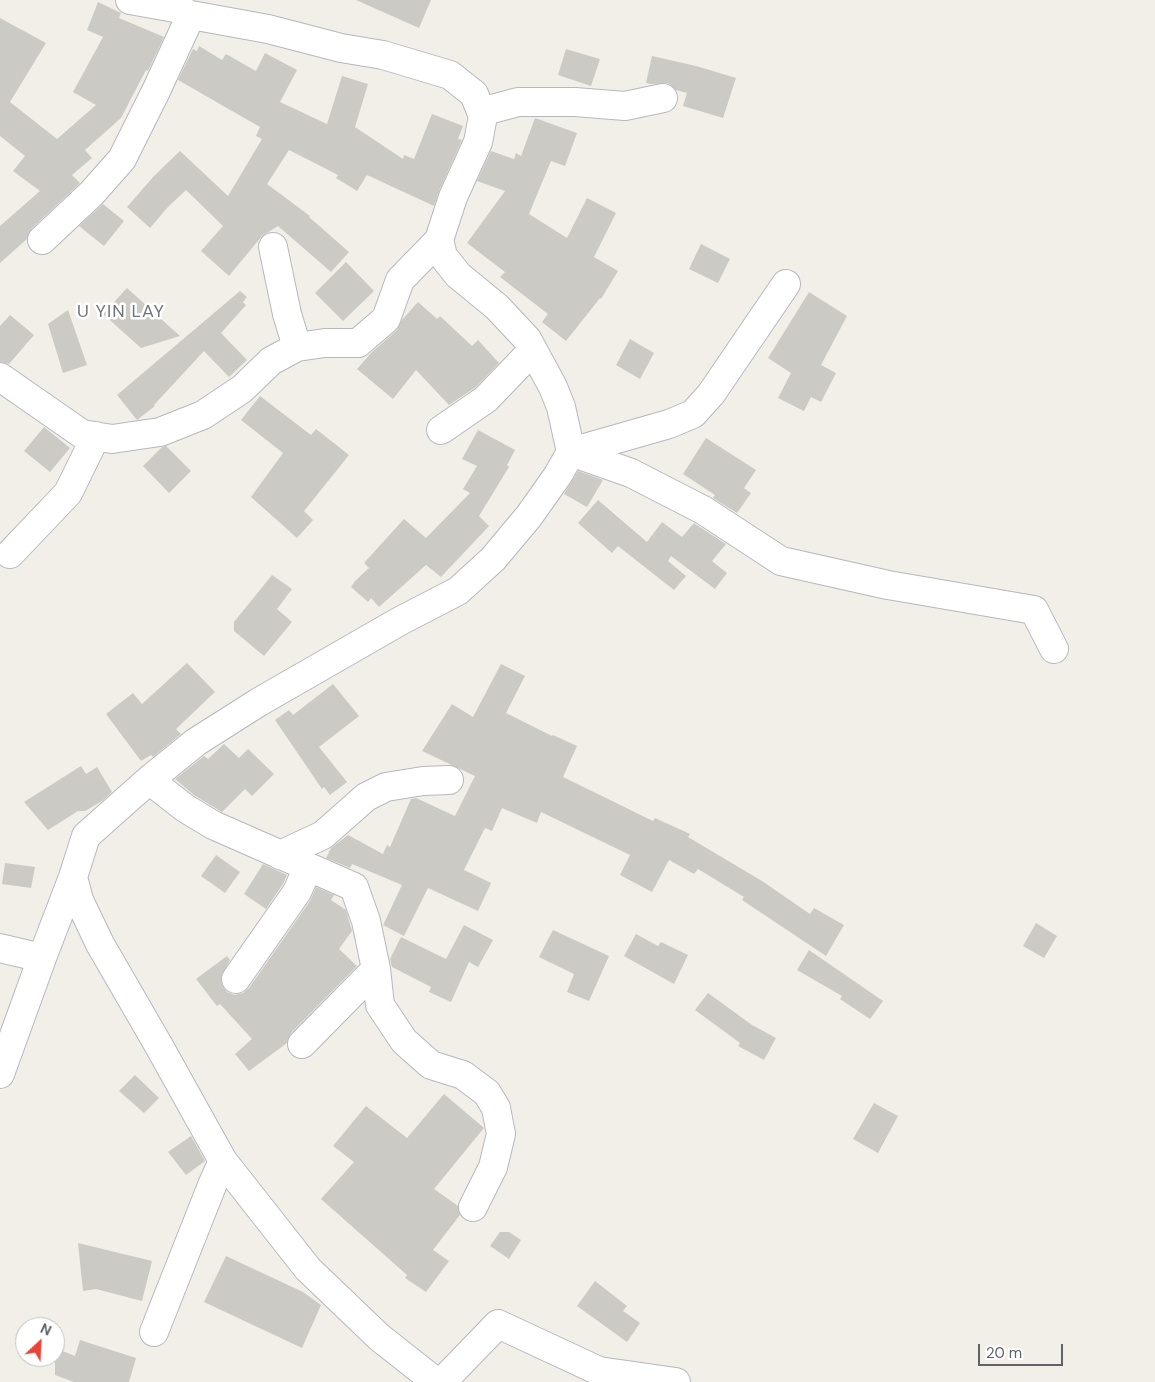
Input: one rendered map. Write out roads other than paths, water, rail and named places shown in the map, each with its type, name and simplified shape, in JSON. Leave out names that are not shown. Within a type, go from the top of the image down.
[{"type":"street","points":[[0,377],[82,434],[112,440],[160,432],[203,415],[242,389],[271,362],[297,347],[325,343],[358,343],[386,319],[400,280],[439,240],[454,196],[478,142],[483,116],[474,94],[450,75],[382,55],[342,48],[181,8],[130,0]]},
{"type":"street","points":[[42,240],[92,193],[122,159],[156,91],[181,8]]},
{"type":"street","points":[[481,112],[518,102],[575,102],[625,106],[663,98]]},
{"type":"street","points":[[0,1074],[73,877],[86,836],[149,780],[196,742],[259,702],[400,621],[458,592],[494,559],[529,516],[558,475],[571,452],[561,408],[553,387],[527,339],[497,308],[458,275],[443,256],[439,240]]},
{"type":"street","points":[[273,247],[287,314],[297,347]]},
{"type":"street","points":[[571,452],[670,424],[693,414],[711,394],[786,284]]},
{"type":"street","points":[[441,430],[486,399],[533,350]]},
{"type":"street","points":[[10,554],[68,493],[96,436]]},
{"type":"street","points":[[571,452],[631,473],[703,510],[782,562],[888,585],[990,604],[1034,610],[1054,649]]},
{"type":"street","points":[[149,780],[185,808],[213,825],[354,887],[366,921],[376,969],[380,1005],[404,1041],[431,1065],[463,1075],[487,1093],[496,1108],[501,1134],[493,1167],[473,1207]]},
{"type":"street","points":[[280,854],[324,835],[366,797],[386,786],[449,780]]},
{"type":"street","points":[[236,979],[297,892],[308,867]]},
{"type":"street","points":[[73,877],[79,900],[100,944],[160,1046],[223,1161],[308,1269],[379,1337],[436,1382]]},
{"type":"street","points":[[0,948],[42,958]]},
{"type":"street","points":[[302,1044],[376,969]]},
{"type":"street","points":[[154,1332],[223,1161]]},
{"type":"street","points":[[442,1382],[498,1324],[599,1371],[676,1382]]},
{"type":"district","name":"U YIN LAY","points":[[121,312]]}]
